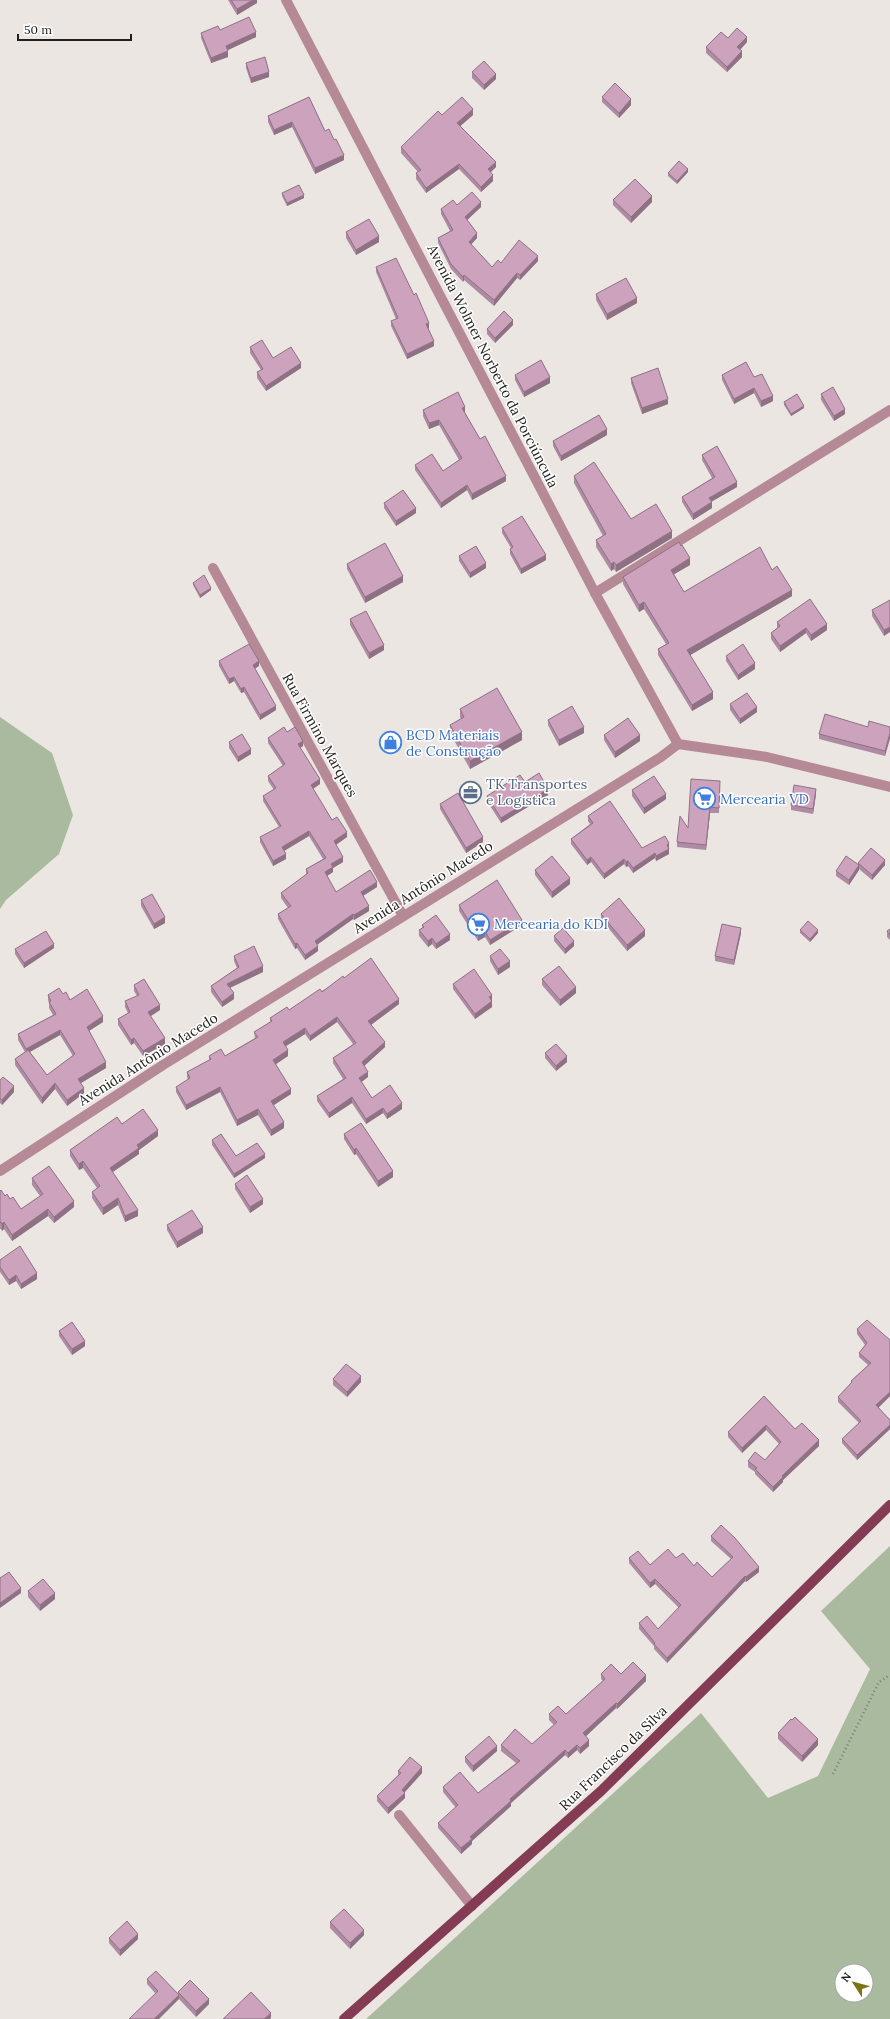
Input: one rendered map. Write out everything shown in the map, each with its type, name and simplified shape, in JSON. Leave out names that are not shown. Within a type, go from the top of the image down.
[{"type":"main road","name":"Rua Francisco da Silva","points":[[344,2019],[601,1791],[890,1505]]},
{"type":"street","name":"Avenida Wolmer Norberto da Porciúncula","points":[[286,0],[595,593],[678,744]]},
{"type":"street","points":[[595,593],[890,410]]},
{"type":"street","name":"Rua Firmino Marques","points":[[213,568],[403,916]]},
{"type":"street","points":[[678,744],[766,757],[890,787]]},
{"type":"street","name":"Avenida Antônio Macedo","points":[[0,1171],[163,1065],[660,757],[678,744]]},
{"type":"street","points":[[399,1815],[472,1906]]},
{"type":"path","points":[[833,1774],[879,1682],[890,1674]]},
{"type":"green space","points":[[0,717],[52,753],[73,815],[59,854],[6,900],[0,909]]},
{"type":"green space","points":[[890,1546],[890,2019],[366,2019],[701,1713],[768,1798],[818,1776],[870,1669],[821,1611]]},
{"type":"building","points":[[231,0],[253,0],[237,9]]},
{"type":"building","points":[[249,17],[256,32],[226,46],[228,51],[211,58],[201,33],[218,26],[220,30]]},
{"type":"building","points":[[737,28],[747,37],[737,47],[742,51],[727,67],[706,47],[721,32],[728,38]]},
{"type":"building","points":[[265,57],[269,72],[251,78],[246,63]]},
{"type":"building","points":[[484,61],[496,74],[484,85],[472,72]]},
{"type":"building","points":[[615,83],[631,99],[619,113],[602,97]]},
{"type":"building","points":[[309,97],[325,131],[329,129],[344,155],[315,168],[292,122],[274,130],[268,116]]},
{"type":"building","points":[[462,97],[473,109],[457,123],[496,162],[488,169],[493,175],[481,187],[459,164],[426,188],[416,173],[421,170],[401,147],[438,111],[442,115]]},
{"type":"building","points":[[679,161],[688,169],[677,181],[668,173]]},
{"type":"building","points":[[635,179],[652,196],[631,217],[613,200]]},
{"type":"building","points":[[299,185],[304,195],[287,203],[282,193]]},
{"type":"building","points":[[472,192],[481,202],[465,217],[477,233],[469,242],[492,267],[498,260],[501,263],[519,240],[538,256],[520,275],[517,273],[494,300],[464,275],[463,277],[451,264],[438,238],[453,230],[441,209],[453,200],[457,205]]},
{"type":"building","points":[[369,219],[379,236],[356,250],[346,232]]},
{"type":"building","points":[[396,258],[414,295],[416,293],[429,323],[426,324],[434,341],[407,354],[391,321],[398,318],[376,267]]},
{"type":"building","points":[[626,278],[637,298],[607,314],[596,294]]},
{"type":"building","points":[[504,311],[513,320],[495,338],[487,329]]},
{"type":"building","points":[[262,340],[273,358],[291,347],[301,363],[266,386],[257,372],[263,369],[250,347]]},
{"type":"building","points":[[541,360],[550,377],[524,392],[515,375]]},
{"type":"building","points":[[746,362],[754,377],[762,374],[773,396],[761,401],[754,388],[734,399],[722,375]]},
{"type":"building","points":[[658,368],[668,399],[642,408],[631,378]]},
{"type":"building","points":[[833,387],[845,409],[834,416],[821,394]]},
{"type":"building","points":[[458,392],[465,407],[462,408],[480,439],[485,436],[506,476],[472,494],[467,485],[441,503],[415,465],[432,454],[443,471],[462,458],[439,420],[429,423],[423,410]]},
{"type":"building","points":[[797,394],[804,406],[791,414],[784,402]]},
{"type":"building","points":[[599,415],[607,429],[561,456],[553,441]]},
{"type":"building","points":[[717,446],[737,482],[709,498],[712,502],[693,514],[682,497],[715,477],[702,455]]},
{"type":"building","points":[[594,462],[631,519],[656,504],[672,531],[616,565],[614,562],[611,564],[596,540],[606,534],[574,476]]},
{"type":"building","points":[[403,490],[416,508],[396,521],[384,503]]},
{"type":"building","points":[[522,516],[546,555],[521,569],[510,549],[513,547],[502,528]]},
{"type":"building","points":[[679,542],[690,558],[671,570],[684,592],[760,547],[772,570],[777,566],[792,590],[687,650],[713,692],[692,705],[658,649],[669,643],[644,602],[639,605],[623,577]]},
{"type":"building","points":[[385,543],[403,576],[365,597],[347,564]]},
{"type":"building","points":[[476,546],[486,563],[470,573],[459,556]]},
{"type":"building","points":[[204,575],[211,588],[200,595],[193,583]]},
{"type":"building","points":[[810,599],[827,624],[811,635],[806,628],[780,646],[771,633],[780,626],[777,622]]},
{"type":"building","points":[[890,600],[890,627],[884,630],[872,610]]},
{"type":"building","points":[[366,611],[384,645],[369,653],[350,619]]},
{"type":"building","points":[[249,644],[259,661],[253,665],[276,706],[260,715],[244,687],[241,689],[234,677],[229,679],[219,661]]},
{"type":"building","points":[[743,644],[755,663],[738,675],[726,656]]},
{"type":"building","points":[[497,688],[522,732],[470,761],[450,725],[464,717],[460,709]]},
{"type":"building","points":[[747,693],[757,707],[740,719],[730,704]]},
{"type":"building","points":[[572,706],[584,727],[559,740],[548,720]]},
{"type":"building","points":[[825,714],[868,727],[869,721],[890,727],[890,733],[885,751],[819,734]]},
{"type":"building","points":[[628,718],[640,735],[615,752],[604,735]]},
{"type":"building","points":[[284,727],[287,732],[295,727],[303,741],[298,744],[320,779],[311,785],[332,820],[337,817],[347,832],[334,841],[343,857],[331,864],[333,867],[325,872],[336,892],[370,870],[377,882],[361,892],[369,906],[354,915],[353,914],[315,941],[318,946],[305,955],[297,943],[295,944],[278,914],[291,906],[281,893],[308,873],[306,869],[326,858],[309,831],[282,847],[286,854],[273,861],[260,837],[281,826],[263,796],[276,788],[268,776],[285,764],[268,738]]},
{"type":"building","points":[[242,734],[251,749],[238,757],[229,742]]},
{"type":"building","points":[[539,773],[548,789],[501,818],[487,796],[520,775],[525,782]]},
{"type":"building","points":[[654,776],[666,794],[644,808],[632,790]]},
{"type":"building","points":[[691,779],[720,781],[719,808],[710,807],[706,845],[677,842],[680,816],[688,828]]},
{"type":"building","points":[[794,785],[816,789],[813,809],[791,805]]},
{"type":"building","points":[[458,793],[483,837],[466,848],[440,804]]},
{"type":"building","points":[[610,801],[642,848],[665,836],[669,843],[667,845],[669,849],[656,856],[655,853],[633,868],[628,861],[626,862],[624,859],[604,874],[591,857],[587,860],[571,839],[593,823],[588,816]]},
{"type":"building","points":[[871,848],[885,860],[872,875],[858,863]]},
{"type":"building","points":[[552,856],[570,878],[552,892],[535,870]]},
{"type":"building","points":[[846,856],[859,865],[849,880],[836,871]]},
{"type":"building","points":[[497,880],[522,920],[490,940],[485,931],[478,936],[459,905]]},
{"type":"building","points":[[152,894],[165,917],[154,924],[141,900]]},
{"type":"building","points":[[619,898],[645,930],[627,945],[601,914]]},
{"type":"building","points":[[436,915],[450,934],[436,944],[432,938],[428,941],[419,930],[424,927],[422,925]]},
{"type":"building","points":[[808,921],[818,930],[810,939],[800,930]]},
{"type":"building","points":[[722,924],[741,928],[734,960],[715,956]]},
{"type":"building","points":[[563,928],[574,941],[565,949],[554,936]]},
{"type":"building","points":[[46,931],[54,944],[24,963],[15,949]]},
{"type":"building","points":[[254,946],[263,966],[227,984],[234,993],[222,1002],[211,986],[239,967],[234,956]]},
{"type":"building","points":[[500,949],[510,961],[498,969],[490,956]]},
{"type":"building","points":[[371,958],[399,999],[368,1021],[385,1042],[362,1062],[368,1072],[359,1078],[372,1098],[390,1085],[402,1103],[387,1114],[383,1108],[366,1119],[352,1097],[329,1113],[317,1096],[346,1078],[333,1058],[356,1043],[337,1017],[310,1036],[305,1028],[283,1042],[288,1050],[273,1060],[291,1089],[271,1101],[284,1122],[271,1130],[258,1109],[237,1120],[220,1087],[186,1105],[176,1087],[190,1078],[187,1072],[211,1059],[209,1056],[221,1049],[225,1056],[258,1037],[254,1032],[272,1021],[270,1018],[287,1007],[289,1010],[320,989],[322,992]]},
{"type":"building","points":[[559,966],[576,987],[560,1000],[542,979]]},
{"type":"building","points":[[474,969],[492,995],[489,997],[492,1001],[475,1014],[453,984]]},
{"type":"building","points":[[144,979],[160,1005],[148,1012],[165,1038],[143,1051],[134,1038],[131,1040],[118,1019],[130,1012],[125,1001],[139,995],[134,985]]},
{"type":"building","points":[[59,988],[63,994],[66,992],[70,1000],[87,989],[103,1016],[87,1027],[106,1062],[78,1079],[84,1088],[67,1100],[55,1083],[42,1098],[15,1059],[28,1050],[47,1075],[75,1054],[60,1030],[26,1049],[18,1034],[56,1014],[49,1002],[51,1001],[48,995]]},
{"type":"building","points":[[556,1044],[567,1056],[556,1066],[545,1053]]},
{"type":"building","points":[[3,1077],[14,1086],[2,1100],[0,1098],[0,1080]]},
{"type":"building","points":[[143,1109],[158,1130],[137,1145],[139,1148],[110,1168],[138,1210],[125,1216],[118,1198],[103,1208],[92,1192],[100,1186],[83,1161],[79,1164],[70,1150],[117,1117],[122,1124]]},
{"type":"building","points":[[361,1123],[393,1171],[378,1181],[356,1148],[354,1150],[344,1134]]},
{"type":"building","points":[[221,1134],[236,1156],[257,1143],[265,1154],[234,1174],[212,1140]]},
{"type":"building","points":[[49,1166],[74,1201],[54,1217],[48,1209],[12,1235],[4,1222],[2,1224],[1,1222],[0,1223],[0,1191],[1,1190],[5,1196],[7,1194],[10,1199],[13,1197],[21,1209],[43,1194],[32,1178]]},
{"type":"building","points":[[247,1175],[263,1199],[250,1207],[235,1184]]},
{"type":"building","points":[[192,1210],[203,1227],[177,1242],[167,1225]]},
{"type":"building","points":[[20,1246],[37,1273],[21,1284],[16,1275],[9,1280],[0,1267],[0,1260]]},
{"type":"building","points":[[867,1320],[890,1340],[890,1392],[876,1405],[890,1420],[890,1425],[857,1455],[842,1439],[861,1421],[838,1397],[852,1382],[851,1381],[871,1363],[859,1353],[867,1343],[857,1329]]},
{"type":"building","points":[[72,1322],[85,1341],[72,1349],[59,1331]]},
{"type":"building","points":[[346,1364],[361,1376],[347,1392],[333,1379]]},
{"type":"building","points":[[764,1396],[795,1429],[802,1423],[819,1440],[782,1476],[783,1477],[773,1487],[755,1469],[757,1468],[748,1461],[755,1452],[765,1460],[781,1442],[766,1425],[742,1448],[728,1432]]},
{"type":"building","points":[[721,1525],[735,1538],[759,1567],[746,1577],[745,1576],[667,1658],[654,1644],[655,1643],[639,1623],[647,1616],[658,1629],[681,1605],[655,1579],[650,1583],[629,1558],[638,1551],[650,1565],[668,1549],[676,1558],[683,1553],[694,1566],[697,1562],[712,1577],[733,1557],[711,1536]]},
{"type":"building","points":[[9,1572],[21,1588],[0,1603],[0,1578]]},
{"type":"building","points":[[43,1579],[55,1593],[40,1605],[28,1591]]},
{"type":"building","points":[[633,1662],[646,1675],[617,1704],[616,1703],[583,1733],[589,1740],[580,1748],[577,1745],[568,1753],[565,1750],[510,1799],[511,1801],[470,1837],[472,1839],[461,1848],[438,1823],[458,1805],[443,1787],[460,1772],[478,1793],[520,1761],[501,1745],[515,1729],[532,1744],[557,1722],[549,1714],[558,1706],[566,1714],[605,1679],[601,1674],[611,1664],[621,1674]]},
{"type":"building","points":[[795,1717],[818,1739],[802,1756],[778,1733],[791,1719],[792,1720]]},
{"type":"building","points":[[489,1736],[497,1746],[473,1766],[465,1757]]},
{"type":"building","points":[[410,1757],[422,1767],[402,1790],[405,1793],[388,1808],[377,1796],[401,1773],[398,1771]]},
{"type":"building","points":[[344,1909],[364,1930],[350,1943],[330,1922]]},
{"type":"building","points":[[127,1921],[138,1934],[120,1950],[109,1938]]},
{"type":"building","points":[[156,1971],[179,1995],[154,2019],[129,2019],[158,1991],[147,1979]]},
{"type":"building","points":[[190,1980],[209,1999],[196,2011],[178,1992]]},
{"type":"building","points":[[251,1992],[271,2013],[264,2019],[223,2019]]},
{"type":"place","name":"BCD Materiais de Construção","points":[[390,743]]},
{"type":"place","name":"TK Transportes e Logística","points":[[471,792]]},
{"type":"place","name":"Mercearia VD","points":[[705,799]]},
{"type":"place","name":"Mercearia do KDI","points":[[479,924]]}]
